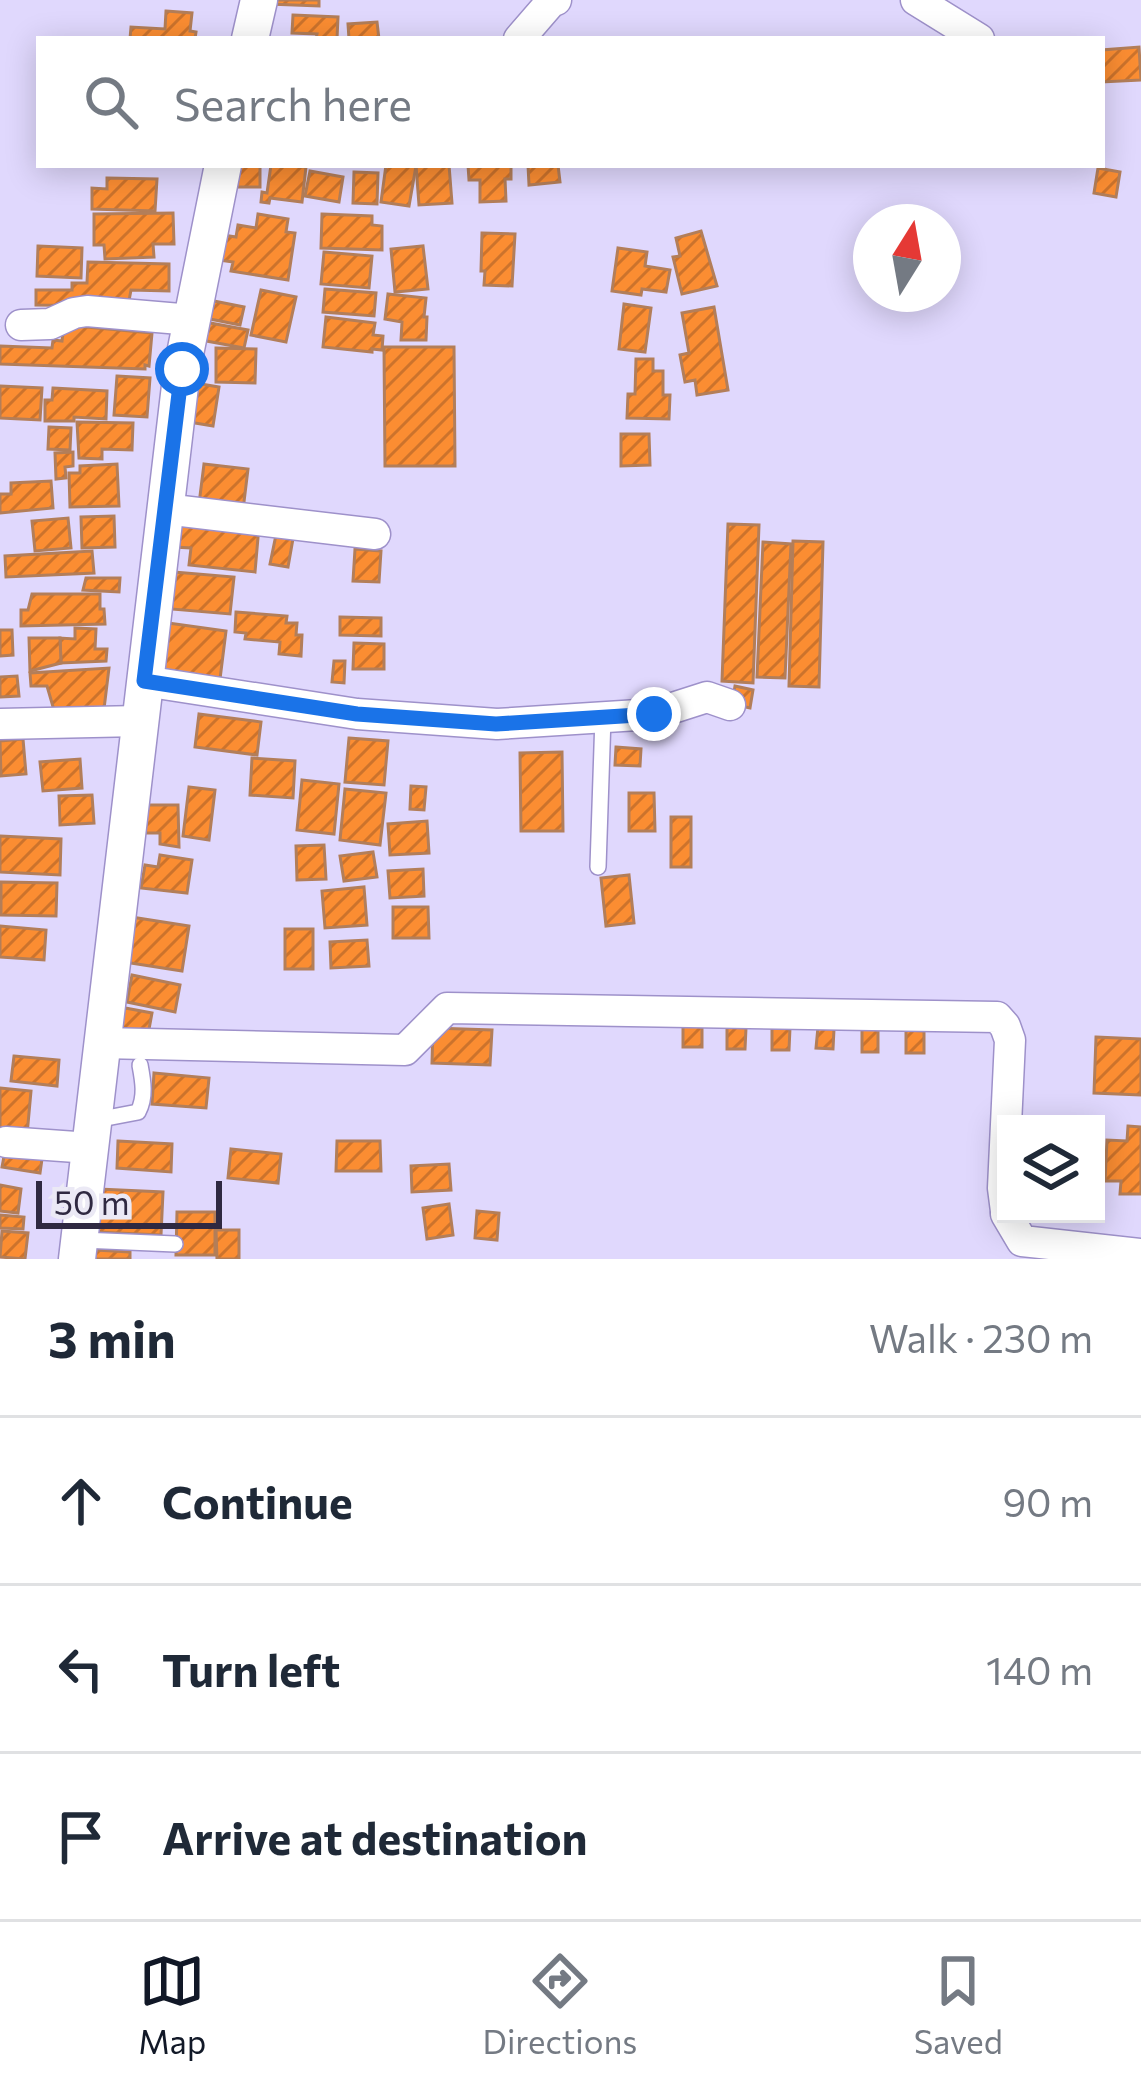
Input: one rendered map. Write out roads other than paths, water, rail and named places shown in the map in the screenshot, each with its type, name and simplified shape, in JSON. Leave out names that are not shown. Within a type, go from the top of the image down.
[{"type":"street","points":[[251,36],[259,0]]},
{"type":"street","points":[[916,0],[974,36]]},
{"type":"street","points":[[78,1249],[182,369],[222,168]]},
{"type":"street","points":[[21,326],[50,324],[87,311],[192,320]]},
{"type":"street","points":[[165,509],[375,534]]},
{"type":"street","points":[[144,681],[357,714],[496,724],[654,714],[706,697],[730,705]]},
{"type":"street","points":[[0,724],[139,721]]},
{"type":"street","points":[[102,1043],[405,1050],[447,1008],[997,1017],[1010,1040],[1006,1115]]},
{"type":"street","points":[[5,1142],[91,1134]]},
{"type":"street","points":[[1012,1223],[1022,1241],[1141,1254]]},
{"type":"lane","points":[[598,867],[603,717]]},
{"type":"lane","points":[[91,1134],[137,1112],[142,1103],[140,1065]]},
{"type":"lane","points":[[78,1249],[175,1244]]}]
